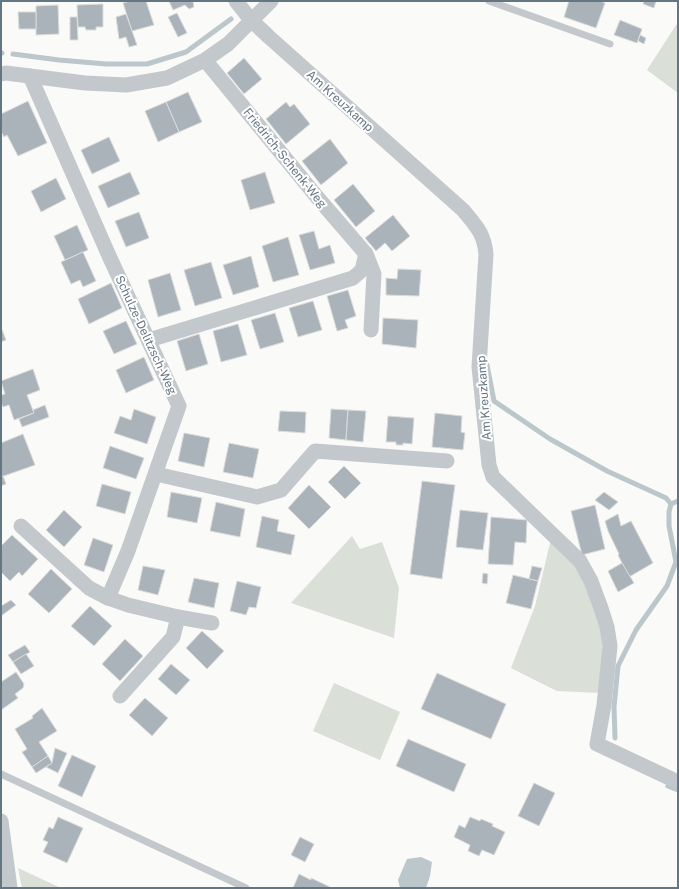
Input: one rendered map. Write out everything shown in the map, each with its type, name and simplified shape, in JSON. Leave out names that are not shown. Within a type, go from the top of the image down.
[{"type":"street","points":[[236,1],[252,20]]},
{"type":"street","points":[[1,74],[6,73],[85,83],[126,85],[167,78],[205,60],[228,44],[271,1]]},
{"type":"street","name":"Am Kreuzkamp","points":[[252,20],[463,210],[482,233],[486,254],[479,370],[489,466],[493,477],[580,561],[591,581],[601,608],[610,646],[604,705],[596,744],[678,782]]},
{"type":"street","name":"Friedrich-Schenk-Weg","points":[[205,60],[317,197],[366,254],[374,274],[371,330]]},
{"type":"street","name":"Schulze-Delitzsch-Weg","points":[[30,76],[110,258],[179,406],[128,551],[108,598]]},
{"type":"street","points":[[149,340],[353,278],[362,270],[366,254]]},
{"type":"street","points":[[156,474],[257,497],[281,490],[315,451],[447,461]]},
{"type":"street","points":[[21,526],[89,588],[108,598],[128,605],[212,624]]},
{"type":"street","points":[[120,696],[173,637],[178,617]]},
{"type":"street","points":[[1,821],[10,888]]},
{"type":"lane","points":[[489,1],[610,44]]},
{"type":"lane","points":[[1,774],[246,888]]},
{"type":"shaded area","points":[[678,22],[678,93],[647,70]]},
{"type":"shaded area","points":[[352,536],[360,549],[382,542],[399,588],[394,638],[291,603]]},
{"type":"shaded area","points":[[551,539],[567,555],[577,568],[587,587],[599,619],[602,638],[600,693],[557,691],[511,668],[535,606]]},
{"type":"shaded area","points":[[334,683],[400,712],[380,760],[313,731]]},
{"type":"shaded area","points":[[421,857],[432,862],[426,888],[400,888],[398,880],[407,859]]},
{"type":"shaded area","points":[[18,868],[61,888],[22,888]]},
{"type":"building","points":[[130,1],[146,1],[154,25],[132,31],[123,3]]},
{"type":"building","points":[[169,1],[193,1],[194,7],[189,9],[185,5],[173,10]]},
{"type":"building","points":[[569,1],[600,1],[605,3],[596,28],[564,17]]},
{"type":"building","points":[[644,1],[656,1],[654,8],[643,4]]},
{"type":"building","points":[[103,4],[103,27],[96,27],[96,30],[86,30],[85,27],[78,27],[77,5]]},
{"type":"building","points":[[58,5],[59,34],[36,35],[36,6]]},
{"type":"building","points":[[18,12],[36,12],[36,29],[19,29]]},
{"type":"building","points":[[177,13],[187,33],[178,37],[168,17]]},
{"type":"building","points":[[126,14],[137,45],[129,47],[126,37],[119,39],[116,17]]},
{"type":"building","points":[[70,17],[77,17],[78,40],[70,40]]},
{"type":"building","points":[[620,20],[642,29],[637,43],[614,35]]},
{"type":"building","points":[[640,35],[646,38],[644,44],[638,41]]},
{"type":"building","points":[[244,58],[262,79],[244,94],[227,73]]},
{"type":"building","points":[[188,92],[202,122],[179,132],[166,102]]},
{"type":"building","points":[[28,101],[47,143],[18,156],[7,135],[4,137],[1,131],[1,114]]},
{"type":"building","points":[[166,102],[179,132],[158,142],[145,111]]},
{"type":"building","points":[[286,102],[290,107],[294,104],[310,124],[286,144],[266,119]]},
{"type":"building","points":[[109,137],[120,161],[92,174],[81,150]]},
{"type":"building","points":[[330,139],[348,163],[321,185],[302,161]]},
{"type":"building","points":[[130,172],[140,194],[108,208],[98,186]]},
{"type":"building","points":[[265,172],[275,203],[250,210],[241,180]]},
{"type":"building","points":[[56,178],[66,199],[41,212],[31,191]]},
{"type":"building","points":[[353,184],[375,211],[356,227],[334,200]]},
{"type":"building","points":[[139,212],[149,238],[126,247],[115,221]]},
{"type":"building","points":[[393,215],[410,236],[392,251],[385,243],[376,251],[365,238]]},
{"type":"building","points":[[77,225],[88,250],[65,260],[54,236]]},
{"type":"building","points":[[314,231],[319,249],[330,245],[335,263],[310,270],[299,235]]},
{"type":"building","points":[[288,237],[299,275],[273,282],[262,246]]},
{"type":"building","points":[[83,252],[96,281],[83,287],[80,280],[71,284],[61,262]]},
{"type":"building","points":[[251,256],[259,287],[233,295],[223,265]]},
{"type":"building","points":[[211,262],[222,298],[195,306],[184,270]]},
{"type":"building","points":[[398,269],[421,270],[419,296],[386,295],[386,278],[397,279]]},
{"type":"building","points":[[170,273],[181,310],[158,317],[148,280]]},
{"type":"building","points":[[111,283],[122,308],[89,324],[78,299]]},
{"type":"building","points":[[348,290],[356,316],[345,320],[348,328],[337,331],[327,296]]},
{"type":"building","points":[[313,301],[322,330],[298,337],[289,308]]},
{"type":"building","points":[[275,313],[284,342],[260,349],[251,320]]},
{"type":"building","points":[[383,318],[418,320],[416,348],[382,344]]},
{"type":"building","points":[[126,321],[137,344],[114,354],[103,331]]},
{"type":"building","points":[[238,324],[247,355],[221,362],[213,331]]},
{"type":"building","points":[[1,327],[6,340],[1,342]]},
{"type":"building","points":[[199,334],[208,364],[186,371],[177,341]]},
{"type":"building","points":[[144,357],[154,380],[126,393],[116,370]]},
{"type":"building","points":[[33,369],[40,390],[27,395],[34,413],[14,420],[9,405],[3,407],[1,402],[1,395],[5,394],[1,381]]},
{"type":"building","points":[[45,405],[49,417],[22,427],[19,419],[34,413],[33,410]]},
{"type":"building","points":[[134,409],[156,417],[147,444],[114,433],[120,416],[131,420]]},
{"type":"building","points":[[331,409],[348,410],[346,440],[329,438]]},
{"type":"building","points":[[348,410],[366,411],[363,442],[346,440]]},
{"type":"building","points":[[280,411],[306,412],[305,433],[278,431]]},
{"type":"building","points":[[435,413],[462,416],[461,432],[465,433],[463,450],[432,447]]},
{"type":"building","points":[[388,416],[414,418],[412,444],[403,443],[403,445],[396,445],[396,442],[386,442]]},
{"type":"building","points":[[184,433],[210,438],[204,467],[178,461]]},
{"type":"building","points":[[23,434],[35,465],[1,477],[1,443]]},
{"type":"building","points":[[229,443],[259,449],[253,478],[223,472]]},
{"type":"building","points":[[110,446],[144,458],[136,479],[103,468]]},
{"type":"building","points":[[344,466],[361,483],[345,499],[328,482]]},
{"type":"building","points":[[3,476],[6,484],[1,486],[1,477]]},
{"type":"building","points":[[422,481],[455,485],[442,579],[410,574]]},
{"type":"building","points":[[102,484],[131,492],[125,514],[96,506]]},
{"type":"building","points":[[309,485],[331,507],[309,529],[288,508]]},
{"type":"building","points":[[171,492],[202,498],[197,523],[167,517]]},
{"type":"building","points":[[604,492],[618,502],[609,510],[595,500]]},
{"type":"building","points":[[216,502],[245,509],[240,537],[210,531]]},
{"type":"building","points":[[595,505],[605,549],[582,555],[571,511]]},
{"type":"building","points":[[64,510],[82,527],[64,547],[46,530]]},
{"type":"building","points":[[460,510],[488,513],[483,550],[456,547]]},
{"type":"building","points":[[618,514],[621,526],[631,521],[653,563],[629,577],[618,555],[619,554],[605,521]]},
{"type":"building","points":[[262,516],[279,520],[277,531],[295,535],[291,555],[256,547]]},
{"type":"building","points":[[491,517],[527,520],[526,543],[515,542],[513,565],[488,564]]},
{"type":"building","points":[[12,535],[38,559],[22,576],[19,572],[10,581],[1,572],[1,546]]},
{"type":"building","points":[[93,538],[113,545],[104,572],[84,565]]},
{"type":"building","points":[[622,563],[634,583],[618,592],[608,571]]},
{"type":"building","points":[[143,566],[165,570],[158,595],[138,590]]},
{"type":"building","points":[[532,566],[542,568],[538,581],[529,579]]},
{"type":"building","points":[[51,569],[72,589],[49,613],[28,594]]},
{"type":"building","points":[[483,573],[488,574],[487,584],[482,583]]},
{"type":"building","points":[[513,575],[538,581],[531,609],[506,603]]},
{"type":"building","points":[[194,578],[219,583],[214,608],[188,602]]},
{"type":"building","points":[[237,581],[261,587],[256,608],[249,607],[246,615],[230,611]]},
{"type":"building","points":[[11,600],[16,605],[1,616],[1,606]]},
{"type":"building","points":[[90,606],[112,626],[94,646],[71,626]]},
{"type":"building","points":[[202,631],[224,651],[207,669],[186,648]]},
{"type":"building","points":[[125,639],[143,656],[120,681],[102,664]]},
{"type":"building","points":[[25,645],[30,652],[13,662],[8,655]]},
{"type":"building","points":[[26,654],[34,666],[21,674],[13,662]]},
{"type":"building","points":[[171,664],[190,680],[176,695],[158,679]]},
{"type":"building","points":[[16,672],[24,684],[23,688],[15,694],[18,698],[1,710],[1,682]]},
{"type":"building","points":[[437,673],[506,704],[491,739],[421,709]]},
{"type":"building","points":[[145,698],[168,718],[152,736],[129,715]]},
{"type":"building","points":[[42,708],[57,731],[39,742],[48,756],[32,767],[22,752],[27,749],[15,729],[33,718],[32,716]]},
{"type":"building","points":[[408,739],[466,764],[454,792],[396,766]]},
{"type":"building","points":[[55,748],[67,753],[58,773],[46,767],[52,763]]},
{"type":"building","points":[[72,755],[96,766],[82,797],[58,786]]},
{"type":"building","points":[[48,756],[52,763],[36,773],[32,767]]},
{"type":"building","points":[[534,783],[555,793],[539,826],[518,816]]},
{"type":"building","points":[[58,817],[83,828],[67,863],[43,852],[48,842],[43,840],[49,827],[53,829]]},
{"type":"building","points":[[470,817],[480,821],[481,819],[493,824],[492,826],[505,832],[494,855],[482,850],[479,856],[468,851],[470,845],[454,837],[459,825],[465,828]]},
{"type":"building","points":[[300,837],[314,844],[305,862],[291,855]]},
{"type":"building","points":[[299,874],[311,880],[311,878],[330,887],[293,888]]},
{"type":"waterway","points":[[13,54],[106,64],[147,64],[186,52],[231,19]]},
{"type":"waterway","points":[[486,360],[494,401],[550,439],[607,471],[666,498],[671,504],[669,512],[669,526],[676,562],[667,586],[636,630],[618,666],[614,707],[615,738]]},
{"type":"waterway","points":[[671,504],[678,501]]},
{"type":"waterway","points":[[668,786],[678,790]]}]
